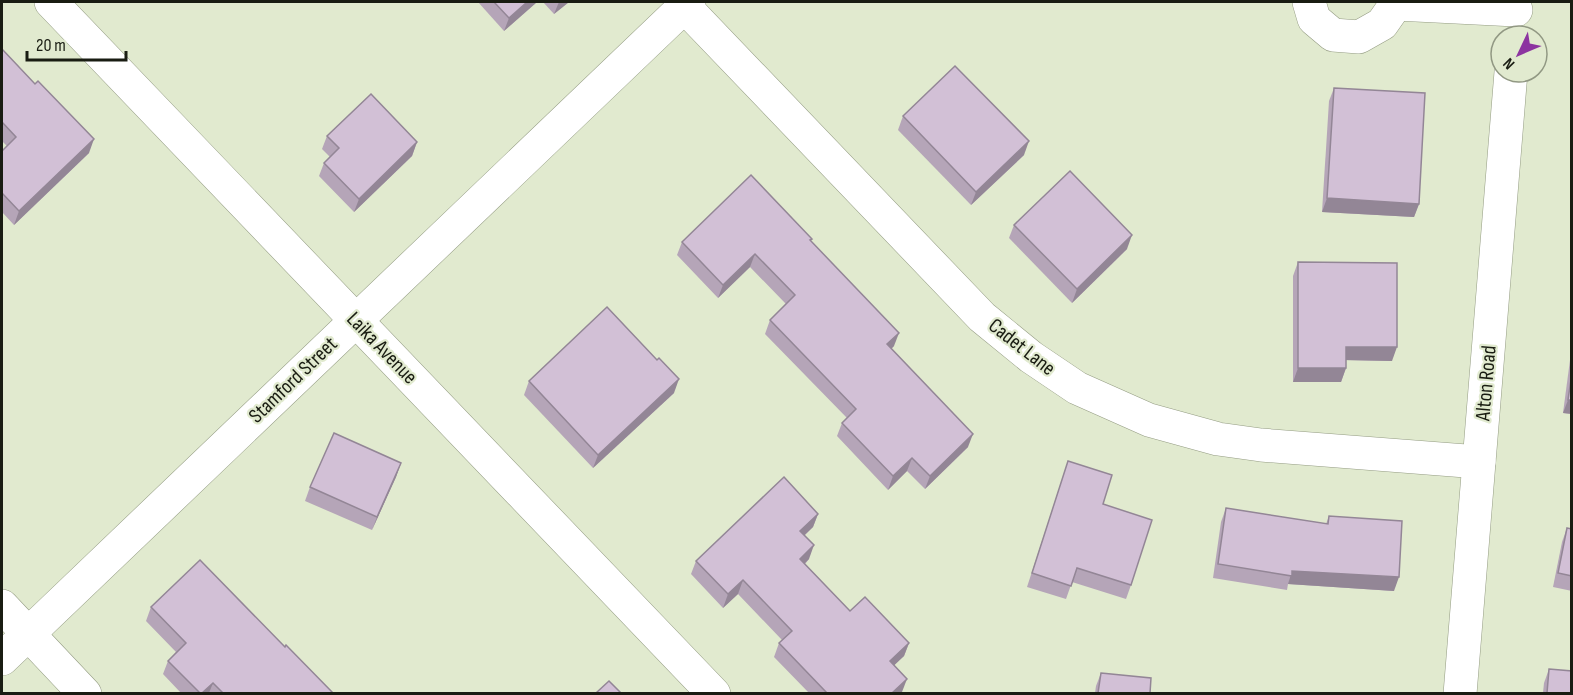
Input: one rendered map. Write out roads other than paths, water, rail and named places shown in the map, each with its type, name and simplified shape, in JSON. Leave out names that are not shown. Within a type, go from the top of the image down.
[{"type":"street","name":"Laika Avenue","points":[[51,2],[714,693]]},
{"type":"street","points":[[1309,2],[1314,19],[1333,35],[1359,37],[1382,24],[1395,3],[1515,16]]},
{"type":"street","name":"Stamford Street","points":[[2,659],[686,4]]},
{"type":"street","name":"Cadet Lane","points":[[686,4],[982,316],[1031,357],[1077,388],[1149,420],[1218,439],[1273,446],[1479,462]]},
{"type":"street","name":"Alton Road","points":[[1460,693],[1510,84]]},
{"type":"street","points":[[2,606],[85,693]]}]
